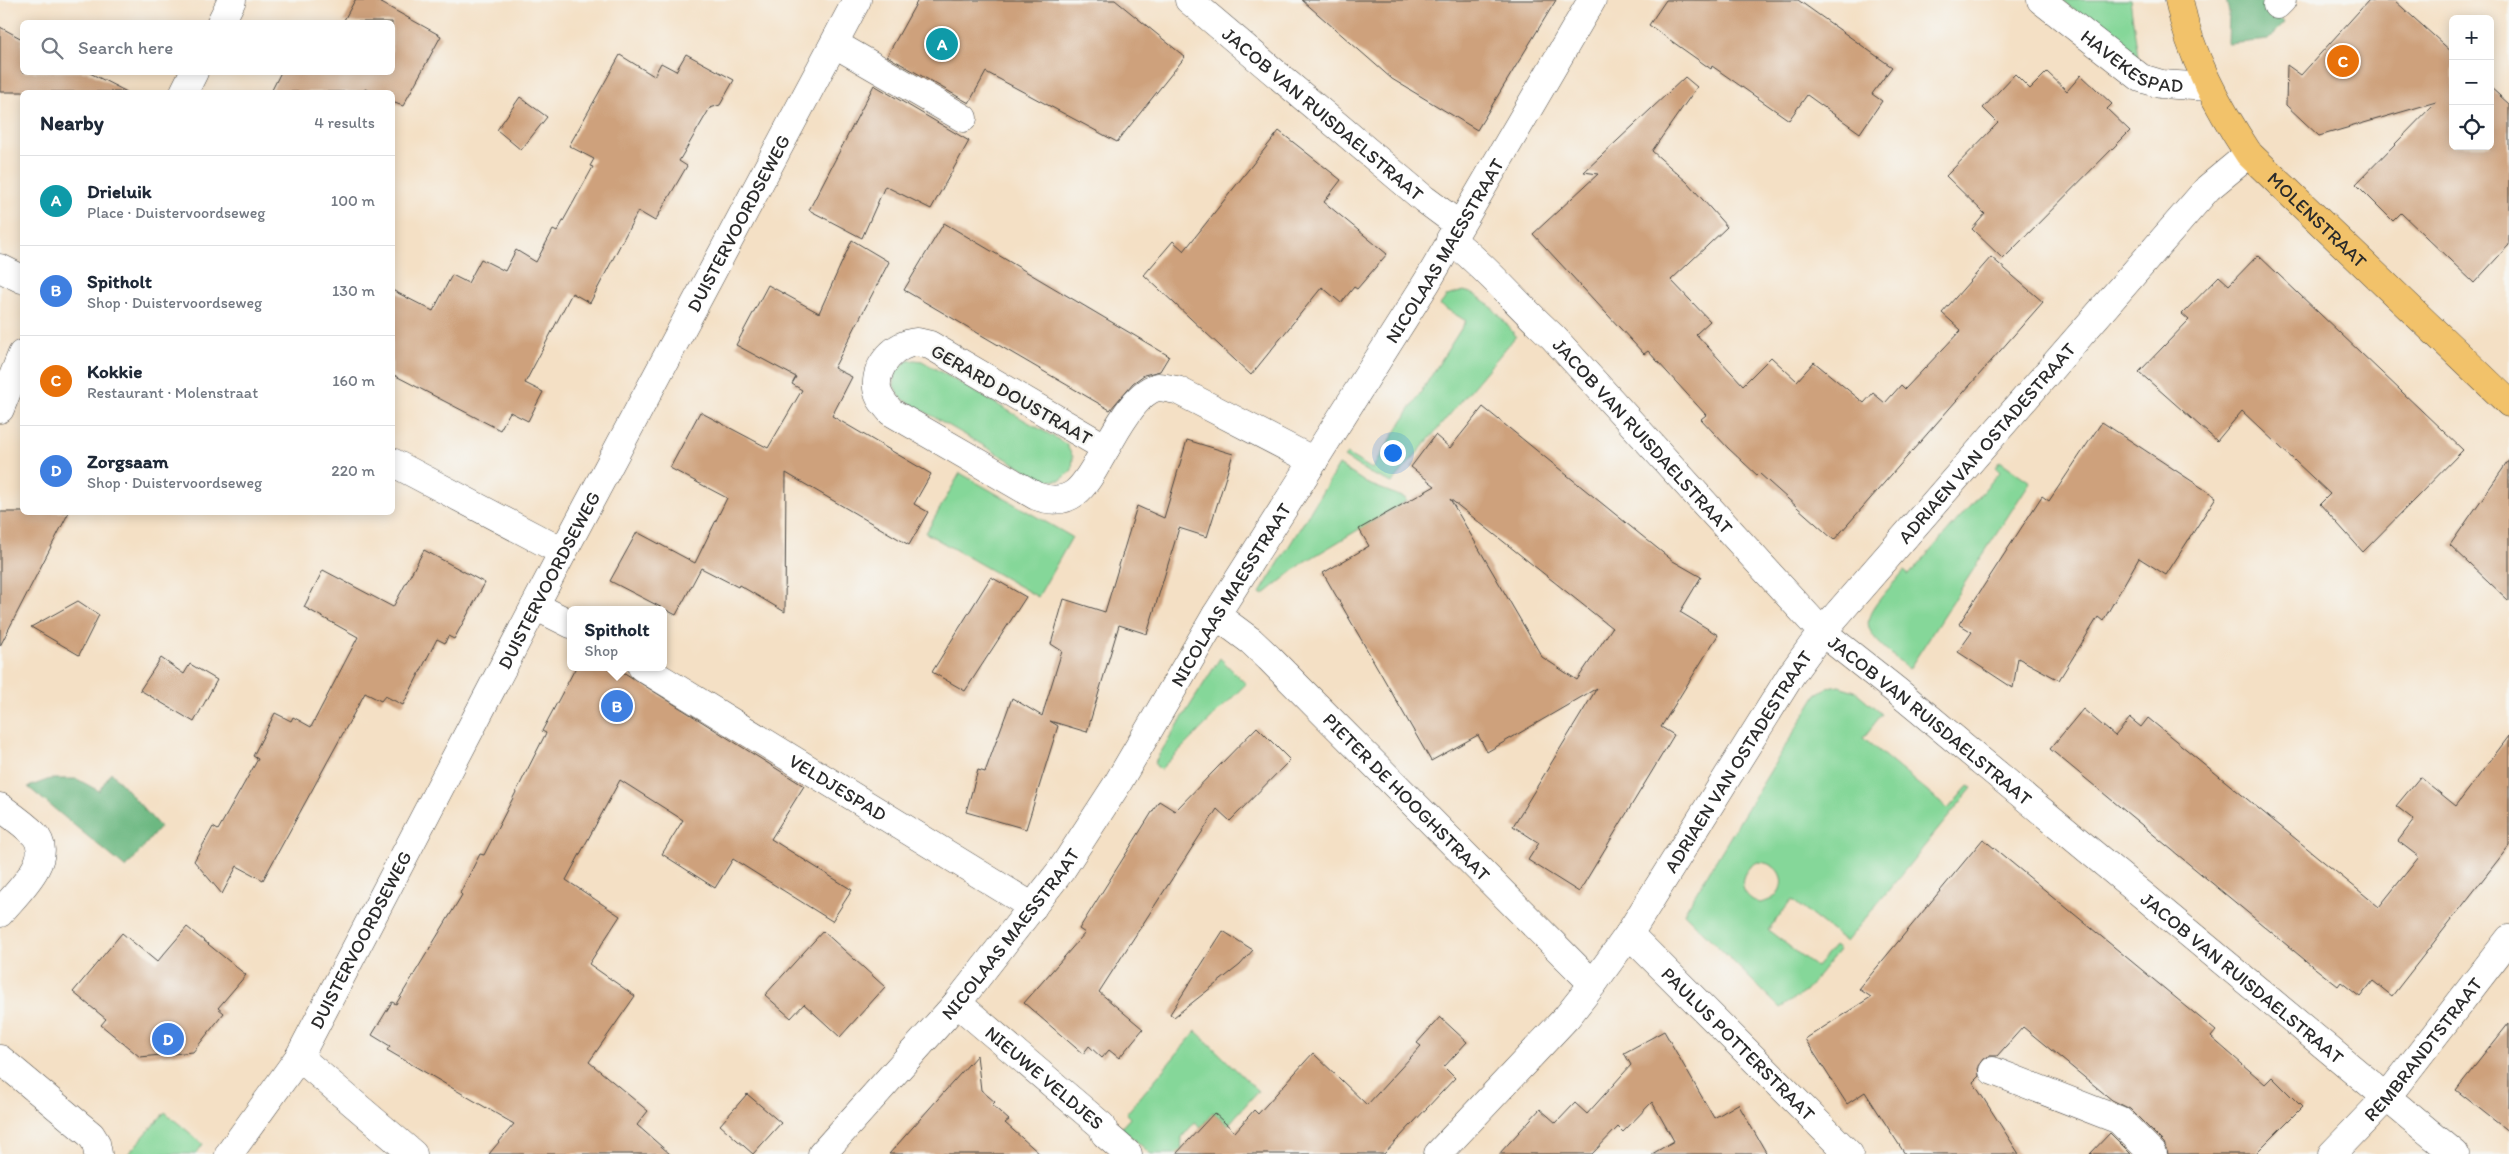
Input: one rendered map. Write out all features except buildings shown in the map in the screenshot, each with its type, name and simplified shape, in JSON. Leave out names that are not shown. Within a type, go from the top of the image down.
[{"type":"main road","name":"MOLENSTRAAT","points":[[2179,0],[2194,49],[2209,87],[2226,120],[2249,154],[2509,403]]},
{"type":"street","points":[[222,20],[232,0]]},
{"type":"street","name":"DUISTERVOORDSEWEG","points":[[230,1154],[299,1057],[563,552],[857,0]]},
{"type":"street","name":"JACOB VAN RUISDAELSTRAAT","points":[[1189,0],[1424,199],[1455,232],[1472,256],[1525,312],[1553,338],[1822,632],[1957,740],[2455,1154]]},
{"type":"street","name":"NICOLAAS MAESSTRAAT","points":[[822,1154],[957,1003],[1062,869],[1116,786],[1216,615],[1427,282],[1592,0]]},
{"type":"street","name":"HAVEKESPAD","points":[[2041,0],[2141,78],[2161,84],[2209,87]]},
{"type":"street","points":[[834,44],[963,118]]},
{"type":"street","points":[[185,90],[192,75]]},
{"type":"street","name":"ADRIAEN VAN OSTADESTRAAT","points":[[1438,1154],[1566,1017],[1593,984],[1629,934],[1792,676],[1822,632],[2208,188],[2249,154]]},
{"type":"street","points":[[0,268],[20,279]]},
{"type":"street","name":"GERARD DOUSTRAAT","points":[[1106,448],[930,345],[917,342],[904,343],[884,363],[879,376],[877,389],[882,402],[891,412],[1036,496],[1048,500],[1063,500],[1076,494],[1085,483],[1130,409],[1142,395],[1158,387],[1177,390],[1314,462]]},
{"type":"street","points":[[0,408],[20,359]]},
{"type":"street","points":[[395,464],[563,552]]},
{"type":"street","points":[[535,606],[567,622]]},
{"type":"street","name":"PIETER DE HOOGHSTRAAT","points":[[1216,615],[1251,641],[1593,984]]},
{"type":"street","name":"VELDJESPAD","points":[[649,671],[1033,907]]},
{"type":"street","points":[[0,807],[34,834],[41,850],[37,867],[0,913]]},
{"type":"street","name":"PAULUS POTTERSTRAAT","points":[[1629,934],[1849,1154]]},
{"type":"street","name":"REMBRANDTSTRAAT","points":[[2332,1154],[2386,1098],[2509,940]]},
{"type":"street","name":"NIEUWE VELDJES","points":[[957,1003],[1102,1126],[1105,1134],[1128,1154]]},
{"type":"street","points":[[299,1057],[413,1154]]},
{"type":"street","points":[[0,1059],[91,1135],[96,1143],[98,1154]]},
{"type":"street","points":[[1994,1071],[2119,1120],[2153,1154]]},
{"type":"green space","points":[[2062,0],[2130,0],[2138,56],[2136,58]]},
{"type":"green space","points":[[2226,0],[2262,0],[2285,23],[2268,40],[2228,44],[2229,12]]},
{"type":"green space","points":[[1463,291],[1471,293],[1486,302],[1516,336],[1392,483],[1369,473],[1344,457],[1347,454],[1372,469],[1466,321],[1440,305],[1447,296]]},
{"type":"green space","points":[[907,361],[922,361],[1066,444],[1073,457],[1072,470],[1061,480],[1045,481],[901,398],[894,386],[896,371]]},
{"type":"green space","points":[[2000,461],[2030,482],[1909,669],[1878,642],[1871,632],[1868,623],[1871,613],[1904,571],[1909,575],[2000,472],[1995,467]]},
{"type":"green space","points":[[1339,465],[1366,483],[1405,498],[1406,501],[1303,563],[1263,595],[1260,593]]},
{"type":"green space","points":[[960,473],[1072,537],[1038,597],[926,533]]},
{"type":"green space","points":[[1220,658],[1246,684],[1160,770],[1154,763]]},
{"type":"green space","points":[[1839,686],[1855,691],[1882,714],[1863,738],[1948,809],[1968,786],[1972,788],[1846,942],[1792,900],[1768,930],[1816,967],[1834,946],[1839,950],[1805,992],[1780,1008],[1684,913],[1817,694],[1827,688]],"holes":[[[1758,862],[1768,864],[1780,874],[1782,881],[1777,895],[1770,900],[1760,903],[1752,900],[1747,895],[1742,883],[1743,877],[1746,871]]]},
{"type":"green space","points":[[111,772],[160,827],[126,868],[28,787],[50,779],[77,779],[99,791]]},
{"type":"green space","points":[[1196,1031],[1258,1091],[1228,1125],[1213,1112],[1201,1127],[1195,1122],[1182,1137],[1181,1154],[1151,1154],[1121,1128],[1130,1118],[1126,1114]]},
{"type":"green space","points":[[165,1112],[203,1144],[196,1154],[128,1154]]},
{"type":"place","name":"Drieluik","points":[[942,44]]},
{"type":"place","name":"Kokkie","points":[[2343,61]]},
{"type":"place","name":"Spitholt","points":[[617,706]]},
{"type":"place","name":"Zorgsaam","points":[[168,1039]]}]
